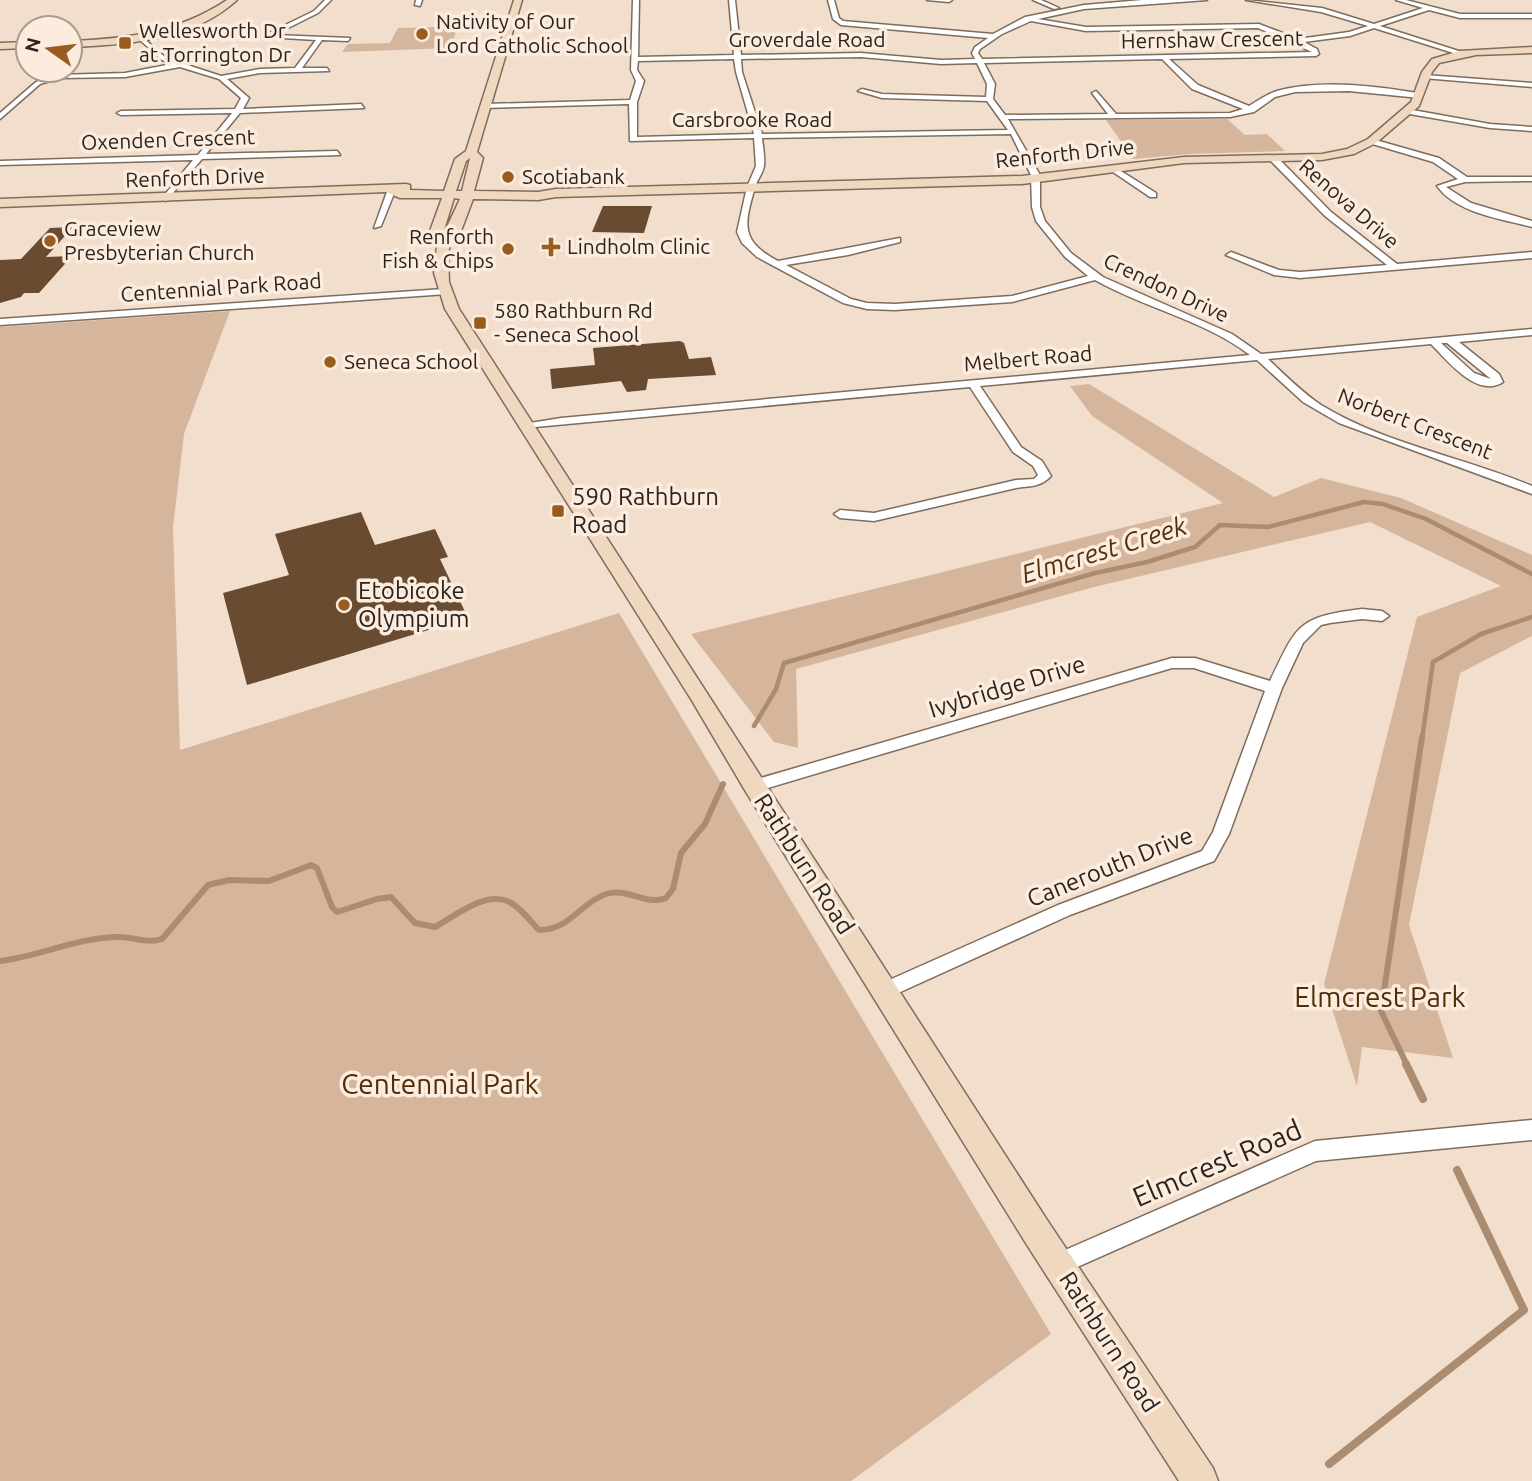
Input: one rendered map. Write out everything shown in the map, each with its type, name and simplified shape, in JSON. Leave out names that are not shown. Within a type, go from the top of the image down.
[{"type":"street","points":[[84,43],[142,39],[177,29],[209,15],[233,0]]},
{"type":"street","points":[[328,0],[316,12],[268,36],[277,39],[348,39]]},
{"type":"street","name":"Rathburn Road","points":[[444,236],[437,231],[449,191],[461,159],[471,153],[518,0]]},
{"type":"street","name":"Carsbrooke Road","points":[[636,0],[634,70],[640,81],[634,103],[633,139],[758,134],[864,137],[1012,132]]},
{"type":"street","points":[[732,0],[737,57],[758,134],[760,166],[751,187],[742,232],[747,243],[776,264],[847,301],[867,306],[895,307],[1013,299],[1098,275]]},
{"type":"street","points":[[831,0],[836,19],[841,23],[992,36]]},
{"type":"street","points":[[930,0],[949,0]]},
{"type":"street","points":[[1036,0],[1056,8]]},
{"type":"street","points":[[979,62],[976,50],[992,36],[1027,18],[1056,8],[1095,2],[1203,0]]},
{"type":"street","points":[[1249,0],[1302,6],[1379,25],[1464,54]]},
{"type":"street","points":[[1302,6],[1308,0]]},
{"type":"street","points":[[1399,0],[1468,17],[1532,16]]},
{"type":"street","points":[[1297,41],[1350,34],[1427,9]]},
{"type":"street","name":"Hernshaw Crescent","points":[[979,62],[1316,54],[1315,50],[1297,41],[1259,26],[1080,29],[1027,18]]},
{"type":"street","points":[[142,39],[164,59],[222,78],[244,98],[238,111],[166,198]]},
{"type":"street","points":[[298,70],[320,39]]},
{"type":"street","points":[[1532,50],[1464,54],[1434,62],[1425,77],[1532,85]]},
{"type":"street","name":"Groverdale Road","points":[[635,59],[860,55],[932,62],[979,62]]},
{"type":"street","points":[[1165,59],[1195,87],[1251,110]]},
{"type":"street","name":"Crendon Drive","points":[[979,62],[991,84],[989,99],[1004,117],[1037,179],[1038,219],[1070,258],[1126,291],[1230,337],[1260,357]]},
{"type":"street","points":[[0,117],[38,83],[59,76],[125,75],[178,65]]},
{"type":"street","points":[[222,78],[260,71],[327,71]]},
{"type":"street","name":"Renforth Drive","points":[[0,203],[391,191],[400,194],[449,191],[538,197],[556,193],[1037,179],[1184,160],[1340,154],[1373,141],[1407,111],[1420,96],[1425,77]]},
{"type":"street","points":[[1004,117],[1230,115],[1251,110],[1278,93],[1304,90],[1364,89],[1420,96]]},
{"type":"street","points":[[862,91],[882,96],[989,99]]},
{"type":"street","points":[[1096,93],[1113,115]]},
{"type":"street","points":[[486,106],[634,103]]},
{"type":"street","points":[[121,113],[361,106]]},
{"type":"street","points":[[1407,111],[1490,126],[1532,129]]},
{"type":"street","points":[[1373,141],[1436,160],[1465,180]]},
{"type":"street","name":"Oxenden Crescent","points":[[0,163],[337,153]]},
{"type":"street","name":"Rathburn Road","points":[[444,236],[454,231],[469,192],[477,158],[471,153]]},
{"type":"street","name":"Renova Drive","points":[[1273,158],[1328,214],[1393,265],[1532,255]]},
{"type":"street","points":[[1116,170],[1153,195]]},
{"type":"street","points":[[1532,179],[1465,180],[1441,186],[1442,190],[1467,204],[1532,224]]},
{"type":"street","points":[[377,226],[391,191]]},
{"type":"street","name":"Rathburn Road","points":[[444,236],[439,269],[444,292],[480,354],[699,694],[754,786],[1057,1265],[1200,1481]]},
{"type":"street","points":[[776,264],[848,252],[897,240]]},
{"type":"street","points":[[1231,255],[1277,273],[1291,275],[1393,265]]},
{"type":"street","name":"Centennial Park Road","points":[[0,321],[444,292]]},
{"type":"street","name":"Melbert Road","points":[[528,426],[1532,332]]},
{"type":"street","points":[[1433,341],[1477,380],[1497,382],[1494,376],[1450,340]]},
{"type":"street","name":"Norbert Crescent","points":[[1260,357],[1293,390],[1319,408],[1350,424],[1532,489]]},
{"type":"street","points":[[840,514],[874,517],[1016,484],[1037,482],[1045,476],[1044,470],[1038,464],[1017,449],[973,383]]},
{"type":"street","name":"Canerouth Drive","points":[[885,991],[1064,910],[1208,856],[1221,834],[1274,688],[1297,640],[1316,622],[1346,615],[1382,616]]},
{"type":"street","name":"Ivybridge Drive","points":[[754,786],[1172,663],[1195,663],[1274,688]]},
{"type":"street","name":"Elmcrest Road","points":[[1057,1265],[1315,1151],[1532,1130]]},
{"type":"green space","points":[[438,21],[459,21],[451,48],[342,52],[348,44],[390,43],[398,28],[435,27]]},
{"type":"green space","points":[[1227,119],[1245,135],[1267,134],[1285,151],[1133,159],[1106,120]]},
{"type":"green space","name":"Centennial Park","points":[[230,311],[184,434],[173,527],[180,750],[619,613],[1051,1334],[851,1481],[0,1481],[0,327]]},
{"type":"green space","name":"Elmcrest Park","points":[[1089,384],[1274,497],[1321,478],[1401,498],[1532,555],[1532,636],[1460,673],[1409,925],[1453,1058],[1362,1047],[1357,1086],[1324,984],[1417,617],[1501,586],[1370,522],[1094,587],[796,669],[798,748],[774,742],[691,634],[1223,503],[1092,416],[1070,386]]},
{"type":"building","points":[[603,206],[652,206],[644,233],[592,232]]},
{"type":"building","points":[[73,227],[46,257],[72,256],[39,293],[24,293],[21,297],[0,303],[0,260],[21,259],[50,228]]},
{"type":"building","points":[[680,341],[684,343],[689,359],[711,357],[716,375],[648,379],[646,390],[627,392],[621,381],[552,389],[550,369],[595,365],[593,348]]},
{"type":"building","name":"Etobicoke Olympium","points":[[361,512],[375,545],[435,529],[448,557],[440,559],[468,618],[247,685],[223,593],[289,575],[275,534]]},
{"type":"waterway","name":"Elmcrest Creek","points":[[754,726],[776,689],[784,663],[1095,573],[1147,562],[1195,547],[1220,525],[1268,527],[1364,502],[1383,504],[1426,519],[1532,574]]},
{"type":"waterway","points":[[1422,739],[1433,662],[1481,634],[1532,617]]},
{"type":"waterway","points":[[1407,1065],[1381,1011],[1422,737]]},
{"type":"waterway","name":"Elmcrest Creek","points":[[0,961],[104,938],[125,937],[151,941],[162,939],[208,885],[229,880],[269,881],[311,865],[317,868],[332,907],[337,912],[391,897],[415,923],[435,927],[472,906],[492,899],[502,900],[519,908],[539,930],[550,929],[559,926],[589,903],[606,894],[614,892],[651,900],[666,898],[673,889],[681,853],[705,824],[723,784]]},
{"type":"waterway","points":[[1406,1064],[1423,1099]]},
{"type":"waterway","points":[[1329,1464],[1524,1310],[1457,1170]]},
{"type":"place","name":"Nativity of Our Lord Catholic School","points":[[422,34]]},
{"type":"place","name":"Wellesworth Dr at Torrington Dr","points":[[125,43]]},
{"type":"place","name":"Scotiabank","points":[[508,177]]},
{"type":"place","name":"Graceview Presbyterian Church","points":[[50,241]]},
{"type":"place","name":"Lindholm Clinic","points":[[551,247]]},
{"type":"place","name":"Renforth Fish & Chips","points":[[508,249]]},
{"type":"place","name":"580 Rathburn Rd - Seneca School","points":[[480,323]]},
{"type":"place","name":"Seneca School","points":[[330,362]]},
{"type":"place","name":"590 Rathburn Road","points":[[558,511]]},
{"type":"place","name":"Etobicoke Olympium","points":[[344,605]]}]
